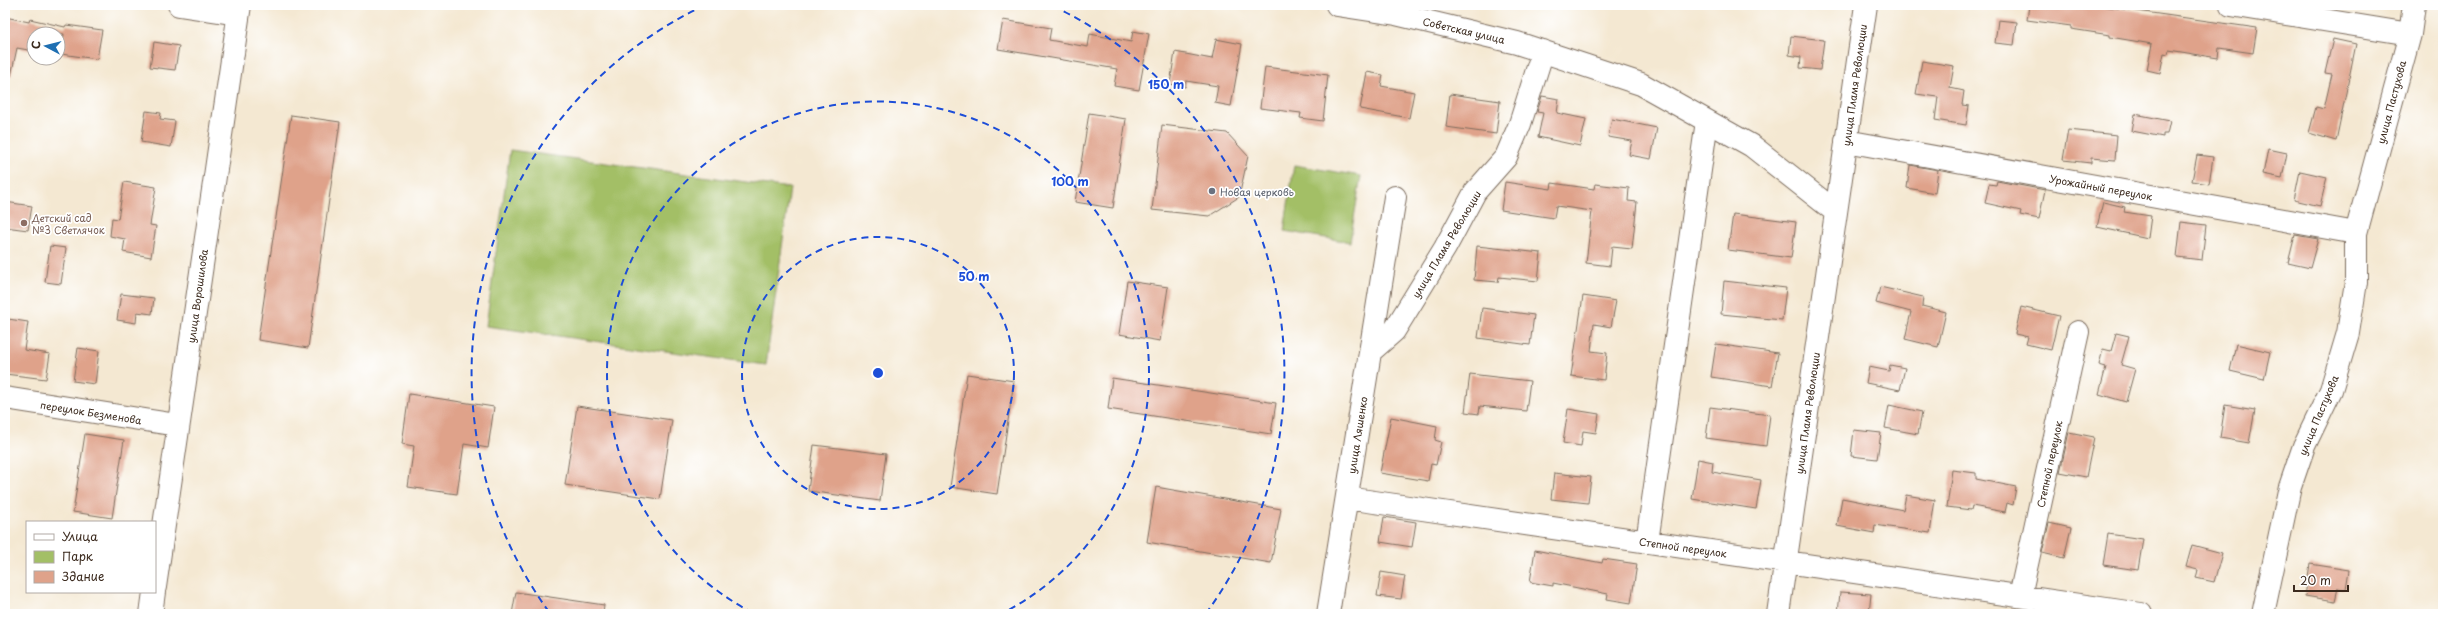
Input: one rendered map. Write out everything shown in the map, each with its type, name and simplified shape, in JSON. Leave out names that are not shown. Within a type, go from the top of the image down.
[{"type":"street","points":[[180,5],[239,10]]},
{"type":"street","name":"Советская улица","points":[[1337,5],[1396,14],[1543,51]]},
{"type":"street","name":"улица Пламя Революции","points":[[1778,614],[1866,5]]},
{"type":"street","points":[[2231,5],[2410,34]]},
{"type":"street","name":"улица Пастухова","points":[[2263,614],[2290,487],[2304,446],[2331,390],[2348,333],[2356,282],[2356,233],[2410,34],[2414,5]]},
{"type":"street","name":"улица Ворошилова","points":[[156,580],[177,425],[239,10]]},
{"type":"street","points":[[1543,51],[1641,84],[1752,146],[1836,212]]},
{"type":"street","name":"улица Пламя Революции","points":[[1370,352],[1394,331],[1445,248],[1475,192],[1506,157],[1520,124],[1543,51]]},
{"type":"street","points":[[1647,542],[1707,121]]},
{"type":"street","name":"Урожайный переулок","points":[[1846,141],[2356,233]]},
{"type":"street","name":"улица Ляшенко","points":[[1328,614],[1395,197]]},
{"type":"street","name":"Степной переулок","points":[[2020,596],[2078,332]]},
{"type":"street","name":"переулок Безменова","points":[[5,398],[177,425]]},
{"type":"street","name":"Степной переулок","points":[[1347,498],[2141,614]]},
{"type":"street","points":[[151,614],[154,593]]},
{"type":"green space","points":[[510,150],[790,188],[766,365],[486,326]]},
{"type":"green space","points":[[1294,165],[1361,176],[1350,242],[1284,231]]},
{"type":"building","points":[[2029,5],[2095,5],[2257,28],[2253,53],[2219,48],[2218,58],[2169,50],[2168,54],[2164,53],[2160,73],[2147,70],[2152,44],[2110,37],[2110,35],[2071,29],[2071,26],[2027,20]]},
{"type":"building","points":[[5,17],[29,22],[30,19],[61,26],[26,26],[26,50],[17,48],[11,76],[5,75]]},
{"type":"building","points":[[1003,20],[1051,28],[1049,40],[1088,47],[1090,34],[1131,42],[1133,31],[1149,34],[1139,90],[1114,86],[1117,69],[998,49]]},
{"type":"building","points":[[1998,20],[2017,22],[2014,45],[1995,43]]},
{"type":"building","points":[[66,25],[102,30],[97,59],[66,55]]},
{"type":"building","points":[[1791,36],[1824,40],[1820,70],[1800,68],[1801,57],[1789,55]]},
{"type":"building","points":[[1216,39],[1242,44],[1231,106],[1215,103],[1218,86],[1186,81],[1185,87],[1170,84],[1175,52],[1212,59]]},
{"type":"building","points":[[2333,39],[2356,44],[2336,141],[2309,133],[2316,107],[2324,109],[2332,74],[2325,73]]},
{"type":"building","points":[[154,42],[179,46],[175,70],[150,67]]},
{"type":"building","points":[[1922,61],[1954,66],[1950,88],[1964,91],[1962,105],[1969,106],[1966,125],[1935,120],[1938,97],[1916,94]]},
{"type":"building","points":[[1265,67],[1328,75],[1323,121],[1300,118],[1301,113],[1260,108]]},
{"type":"building","points":[[1367,72],[1383,75],[1381,86],[1414,92],[1409,118],[1360,109]]},
{"type":"building","points":[[1450,94],[1500,101],[1496,134],[1446,127]]},
{"type":"building","points":[[1542,96],[1559,99],[1557,113],[1586,119],[1580,146],[1538,137],[1543,113],[1537,112]]},
{"type":"building","points":[[146,111],[161,113],[160,119],[175,121],[171,147],[141,142]]},
{"type":"building","points":[[1089,113],[1126,119],[1113,208],[1075,202]]},
{"type":"building","points":[[2135,114],[2170,121],[2167,134],[2163,134],[2163,137],[2132,131]]},
{"type":"building","points":[[291,115],[340,122],[308,348],[258,340]]},
{"type":"building","points":[[1612,119],[1657,128],[1651,159],[1629,155],[1632,141],[1608,137]]},
{"type":"building","points":[[1162,125],[1227,133],[1248,156],[1239,197],[1209,216],[1152,210]]},
{"type":"building","points":[[2068,130],[2117,135],[2115,160],[2091,158],[2091,163],[2063,160]]},
{"type":"building","points":[[2268,149],[2287,153],[2282,178],[2263,174]]},
{"type":"building","points":[[2197,155],[2213,157],[2209,184],[2192,181]]},
{"type":"building","points":[[1910,165],[1938,170],[1935,193],[1907,188]]},
{"type":"building","points":[[2300,171],[2327,177],[2320,206],[2294,200]]},
{"type":"building","points":[[1997,181],[2045,190],[2039,219],[2020,215],[2021,211],[1985,203],[1989,184],[1996,185]]},
{"type":"building","points":[[124,182],[156,187],[150,225],[156,226],[151,257],[123,252],[125,239],[110,236],[112,218],[118,219]]},
{"type":"building","points":[[1505,182],[1551,189],[1552,183],[1594,189],[1595,184],[1629,188],[1628,201],[1637,202],[1632,249],[1612,247],[1610,266],[1586,263],[1592,211],[1556,206],[1554,218],[1501,210]]},
{"type":"building","name":"Детский сад №3 Светлячок","points":[[5,202],[32,206],[28,230],[5,227]]},
{"type":"building","points":[[2103,202],[2125,207],[2124,212],[2151,216],[2148,238],[2097,227]]},
{"type":"building","points":[[1733,214],[1796,222],[1791,258],[1728,250]]},
{"type":"building","points":[[2181,222],[2206,225],[2202,260],[2177,257]]},
{"type":"building","points":[[2295,235],[2318,239],[2310,268],[2288,263]]},
{"type":"building","points":[[50,246],[66,248],[61,284],[45,282]]},
{"type":"building","points":[[1477,246],[1541,253],[1538,281],[1499,277],[1498,282],[1474,280]]},
{"type":"building","points":[[1127,281],[1168,287],[1160,341],[1119,334]]},
{"type":"building","points":[[1724,281],[1786,288],[1782,320],[1721,314]]},
{"type":"building","points":[[1880,287],[1923,297],[1922,306],[1946,312],[1938,347],[1905,339],[1911,312],[1876,303]]},
{"type":"building","points":[[121,294],[154,298],[152,314],[137,312],[136,323],[117,320]]},
{"type":"building","points":[[1583,296],[1616,301],[1611,327],[1594,324],[1591,351],[1607,353],[1604,380],[1571,376]]},
{"type":"building","points":[[2021,307],[2059,316],[2051,350],[2026,344],[2028,337],[2015,334]]},
{"type":"building","points":[[1482,308],[1534,315],[1530,345],[1478,338]]},
{"type":"building","points":[[8,319],[28,322],[24,350],[50,354],[46,379],[5,374],[5,327],[7,328]]},
{"type":"building","points":[[2116,333],[2129,336],[2121,365],[2135,369],[2126,402],[2099,394],[2106,367],[2099,365],[2103,349],[2111,351]]},
{"type":"building","points":[[1716,344],[1778,353],[1772,386],[1711,377]]},
{"type":"building","points":[[2236,344],[2270,352],[2264,379],[2230,371]]},
{"type":"building","points":[[78,348],[99,351],[95,384],[73,381]]},
{"type":"building","points":[[1890,365],[1905,368],[1900,390],[1866,383],[1869,367],[1889,371]]},
{"type":"building","points":[[967,374],[1014,381],[997,494],[950,487]]},
{"type":"building","points":[[1470,374],[1530,381],[1526,411],[1480,406],[1479,414],[1465,412]]},
{"type":"building","points":[[1112,378],[1276,403],[1271,434],[1108,409]]},
{"type":"building","points":[[409,394],[494,407],[488,448],[464,444],[457,494],[408,487],[414,446],[402,444]]},
{"type":"building","points":[[1889,405],[1922,412],[1918,434],[1885,428]]},
{"type":"building","points":[[2225,405],[2255,410],[2249,443],[2220,438]]},
{"type":"building","points":[[577,406],[672,420],[660,499],[565,485]]},
{"type":"building","points":[[1710,407],[1770,415],[1766,446],[1706,438]]},
{"type":"building","points":[[1568,409],[1599,414],[1596,433],[1583,431],[1581,446],[1563,443]]},
{"type":"building","points":[[1391,417],[1437,426],[1435,440],[1441,442],[1436,465],[1431,464],[1428,481],[1380,473]]},
{"type":"building","points":[[1854,430],[1881,433],[1877,459],[1851,456]]},
{"type":"building","points":[[2069,432],[2094,437],[2086,477],[2060,472]]},
{"type":"building","points":[[85,434],[124,440],[112,518],[73,512]]},
{"type":"building","points":[[814,445],[886,454],[880,501],[808,491]]},
{"type":"building","points":[[1698,459],[1713,462],[1712,472],[1761,480],[1756,509],[1692,499]]},
{"type":"building","points":[[1952,470],[1976,473],[1976,479],[2016,487],[2013,505],[2007,503],[2005,512],[1972,506],[1971,510],[1947,507]]},
{"type":"building","points":[[1554,473],[1591,477],[1588,503],[1551,499]]},
{"type":"building","points":[[1156,487],[1281,509],[1271,563],[1147,542]]},
{"type":"building","points":[[1906,495],[1935,500],[1930,533],[1875,525],[1874,533],[1837,526],[1842,498],[1903,510]]},
{"type":"building","points":[[1384,517],[1416,522],[1412,547],[1380,542]]},
{"type":"building","points":[[2049,523],[2071,528],[2064,558],[2042,553]]},
{"type":"building","points":[[2108,534],[2143,539],[2138,570],[2103,565]]},
{"type":"building","points":[[2192,545],[2222,553],[2214,582],[2196,578],[2198,570],[2186,567]]},
{"type":"building","points":[[1535,550],[1602,563],[1603,559],[1637,564],[1631,603],[1607,599],[1608,594],[1553,583],[1553,586],[1530,582]]},
{"type":"building","points":[[2310,564],[2349,570],[2346,589],[2338,588],[2335,601],[2305,596]]},
{"type":"building","points":[[1381,572],[1405,576],[1401,599],[1377,596]]},
{"type":"building","points":[[516,592],[604,605],[603,614],[512,614]]},
{"type":"building","points":[[1840,592],[1871,594],[1869,614],[1838,614]]},
{"type":"place","name":"Новая церковь","points":[[1212,191]]},
{"type":"place","name":"Детский сад №3 Светлячок","points":[[24,223]]}]
